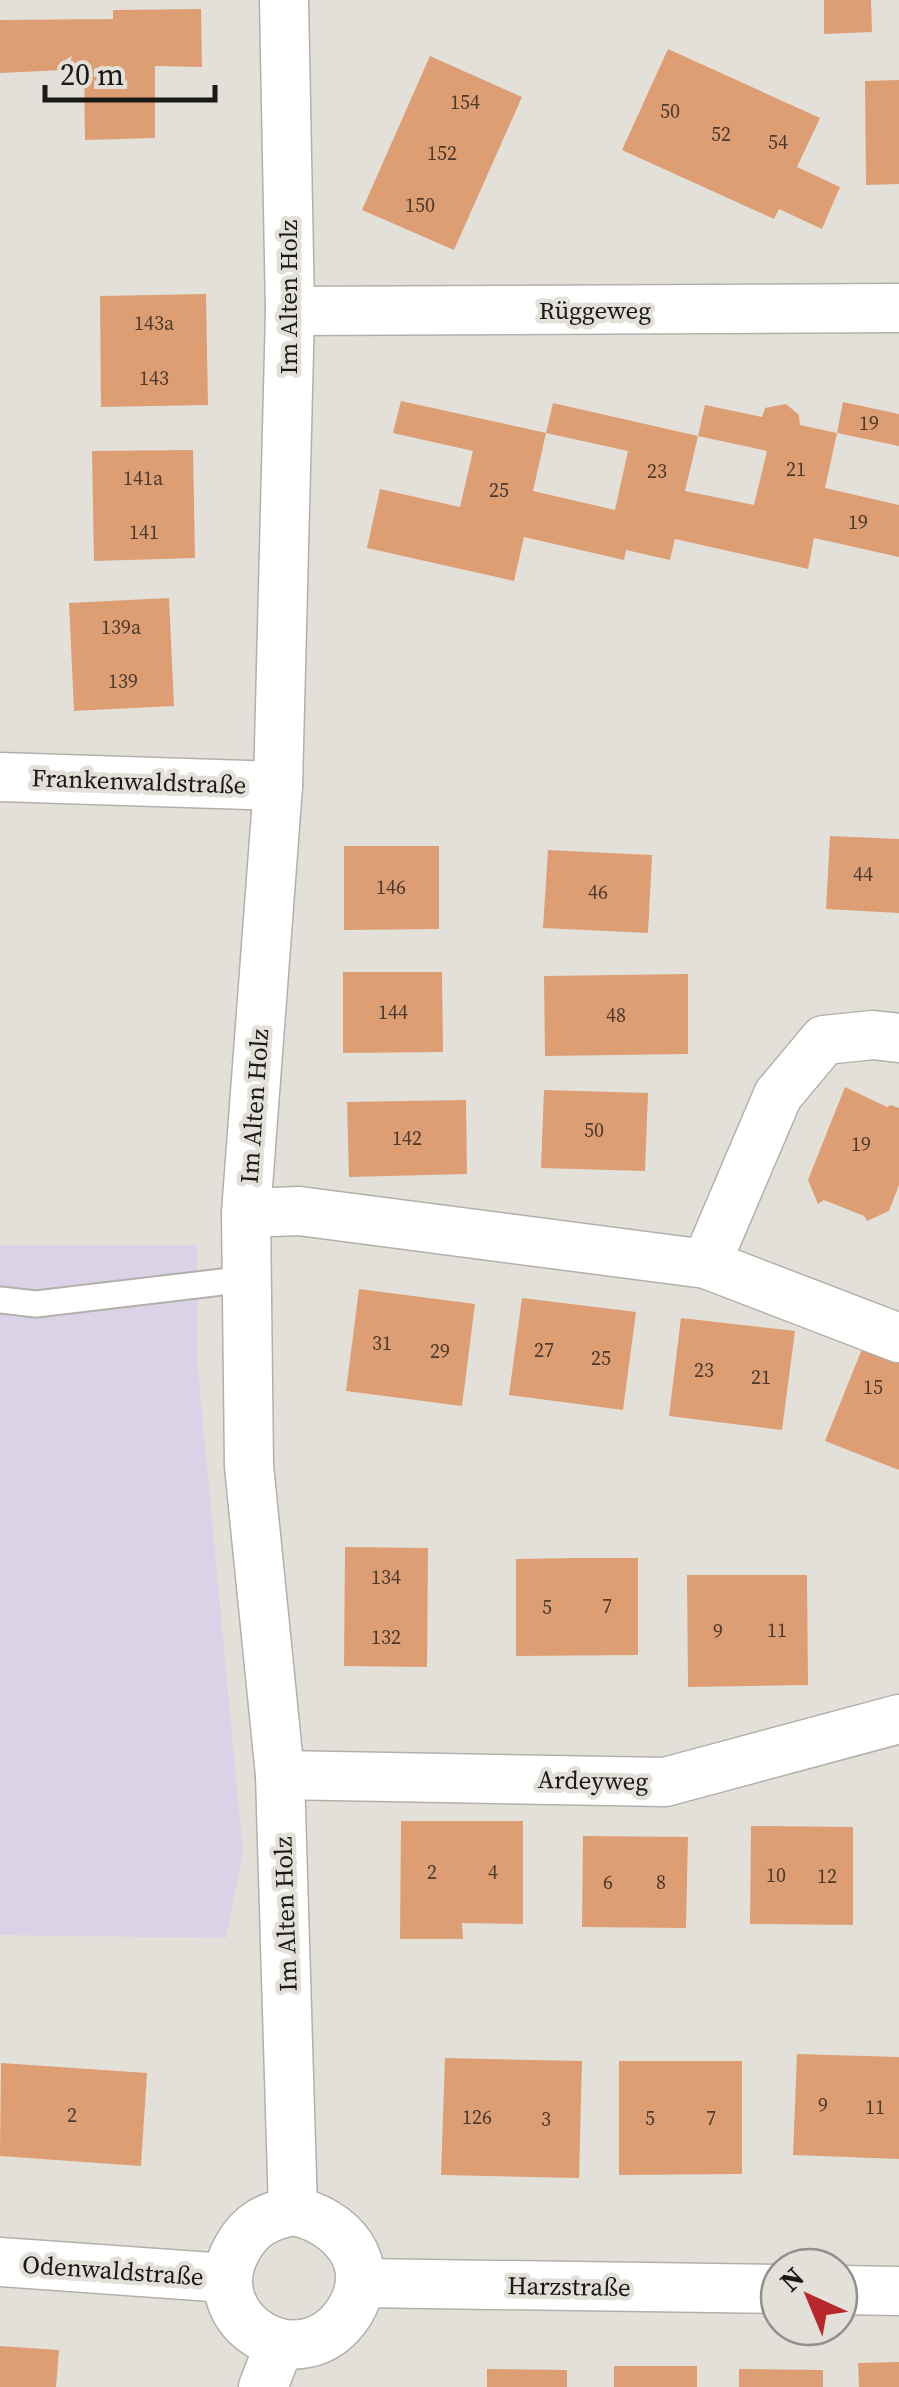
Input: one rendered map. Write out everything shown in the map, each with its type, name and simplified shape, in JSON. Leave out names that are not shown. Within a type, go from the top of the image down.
[{"type":"street","name":"Im Alten Holz","points":[[284,0],[290,311],[278,786],[246,1213],[249,1466],[280,1775],[293,2211]]},
{"type":"street","name":"Rüggeweg","points":[[290,311],[899,308]]},
{"type":"street","name":"Frankenwaldstraße","points":[[0,777],[278,786]]},
{"type":"street","points":[[706,1264],[778,1095],[824,1040],[872,1035],[899,1038]]},
{"type":"street","points":[[246,1213],[299,1211],[706,1264],[899,1338]]},
{"type":"street","name":"Ardeyweg","points":[[280,1775],[664,1782],[899,1719]]},
{"type":"street","points":[[293,2211],[312,2215],[342,2232],[359,2263],[358,2298],[340,2327],[271,2366],[229,2295],[226,2278],[230,2261],[247,2230],[270,2216],[293,2211]]},
{"type":"street","name":"Odenwaldstraße","points":[[0,2262],[226,2278]]},
{"type":"street","name":"Harzstraße","points":[[360,2283],[759,2289]]},
{"type":"street","points":[[859,2290],[899,2291]]},
{"type":"lane","points":[[0,1300],[36,1304],[247,1279]]},
{"type":"shaded area","points":[[0,1245],[197,1245],[198,1370],[243,1852],[226,1938],[0,1935]]},
{"type":"building","points":[[824,0],[871,0],[872,32],[824,34]]},
{"type":"building","points":[[201,9],[202,67],[155,66],[155,138],[85,140],[84,69],[0,73],[0,20],[113,19],[113,10]]},
{"type":"building","points":[[668,49],[820,118],[797,167],[840,187],[822,229],[779,209],[774,219],[622,150]]},
{"type":"building","points":[[430,56],[522,97],[454,250],[362,210]]},
{"type":"building","points":[[899,80],[899,184],[866,185],[865,81]]},
{"type":"building","points":[[206,294],[208,405],[101,407],[100,296]]},
{"type":"building","points":[[401,401],[546,433],[553,403],[698,436],[705,405],[762,417],[765,408],[786,404],[799,415],[800,425],[837,433],[825,488],[899,505],[899,557],[814,538],[808,569],[675,539],[670,560],[626,550],[624,560],[524,537],[514,581],[367,548],[380,489],[460,507],[473,451],[393,433]],"holes":[[[546,433],[628,451],[615,510],[533,491]],[[698,436],[767,451],[754,505],[685,491]]]},
{"type":"building","points":[[843,402],[899,414],[899,446],[837,433]]},
{"type":"building","points":[[193,450],[195,558],[94,561],[92,451]]},
{"type":"building","points":[[169,598],[174,706],[74,711],[69,603]]},
{"type":"building","points":[[830,836],[899,839],[899,913],[826,909]]},
{"type":"building","points":[[344,846],[439,846],[439,929],[344,930]]},
{"type":"building","points":[[548,850],[652,855],[648,933],[543,928]]},
{"type":"building","points":[[343,972],[442,972],[443,1052],[343,1053]]},
{"type":"building","points":[[688,974],[688,1054],[545,1056],[544,976]]},
{"type":"building","points":[[845,1087],[887,1107],[899,1108],[899,1185],[889,1211],[867,1221],[864,1216],[824,1200],[818,1204],[808,1180]]},
{"type":"building","points":[[544,1090],[648,1093],[645,1171],[541,1168]]},
{"type":"building","points":[[466,1100],[467,1174],[349,1177],[347,1102]]},
{"type":"building","points":[[359,1289],[475,1304],[462,1406],[346,1391]]},
{"type":"building","points":[[522,1298],[636,1312],[623,1410],[509,1395]]},
{"type":"building","points":[[681,1318],[795,1331],[782,1430],[669,1416]]},
{"type":"building","points":[[862,1349],[899,1363],[899,1470],[825,1441]]},
{"type":"building","points":[[345,1547],[428,1548],[427,1667],[344,1666]]},
{"type":"building","points":[[638,1558],[638,1655],[516,1656],[516,1559]]},
{"type":"building","points":[[687,1575],[807,1575],[808,1685],[688,1687]]},
{"type":"building","points":[[401,1821],[523,1821],[523,1924],[462,1923],[463,1939],[400,1939]]},
{"type":"building","points":[[751,1826],[853,1827],[853,1925],[750,1924]]},
{"type":"building","points":[[583,1836],[688,1837],[686,1928],[582,1927]]},
{"type":"building","points":[[797,2054],[899,2057],[899,2159],[793,2155]]},
{"type":"building","points":[[445,2058],[582,2061],[579,2178],[441,2175]]},
{"type":"building","points":[[619,2061],[742,2061],[742,2174],[619,2175]]},
{"type":"building","points":[[1,2063],[147,2073],[141,2166],[0,2156]]},
{"type":"building","points":[[0,2346],[59,2350],[56,2387],[0,2387]]},
{"type":"building","points":[[899,2362],[899,2387],[859,2387],[858,2363]]},
{"type":"building","points":[[614,2366],[697,2366],[697,2387],[614,2387]]},
{"type":"building","points":[[487,2369],[567,2370],[567,2387],[487,2387]]},
{"type":"building","points":[[739,2369],[823,2370],[823,2387],[739,2387]]}]
